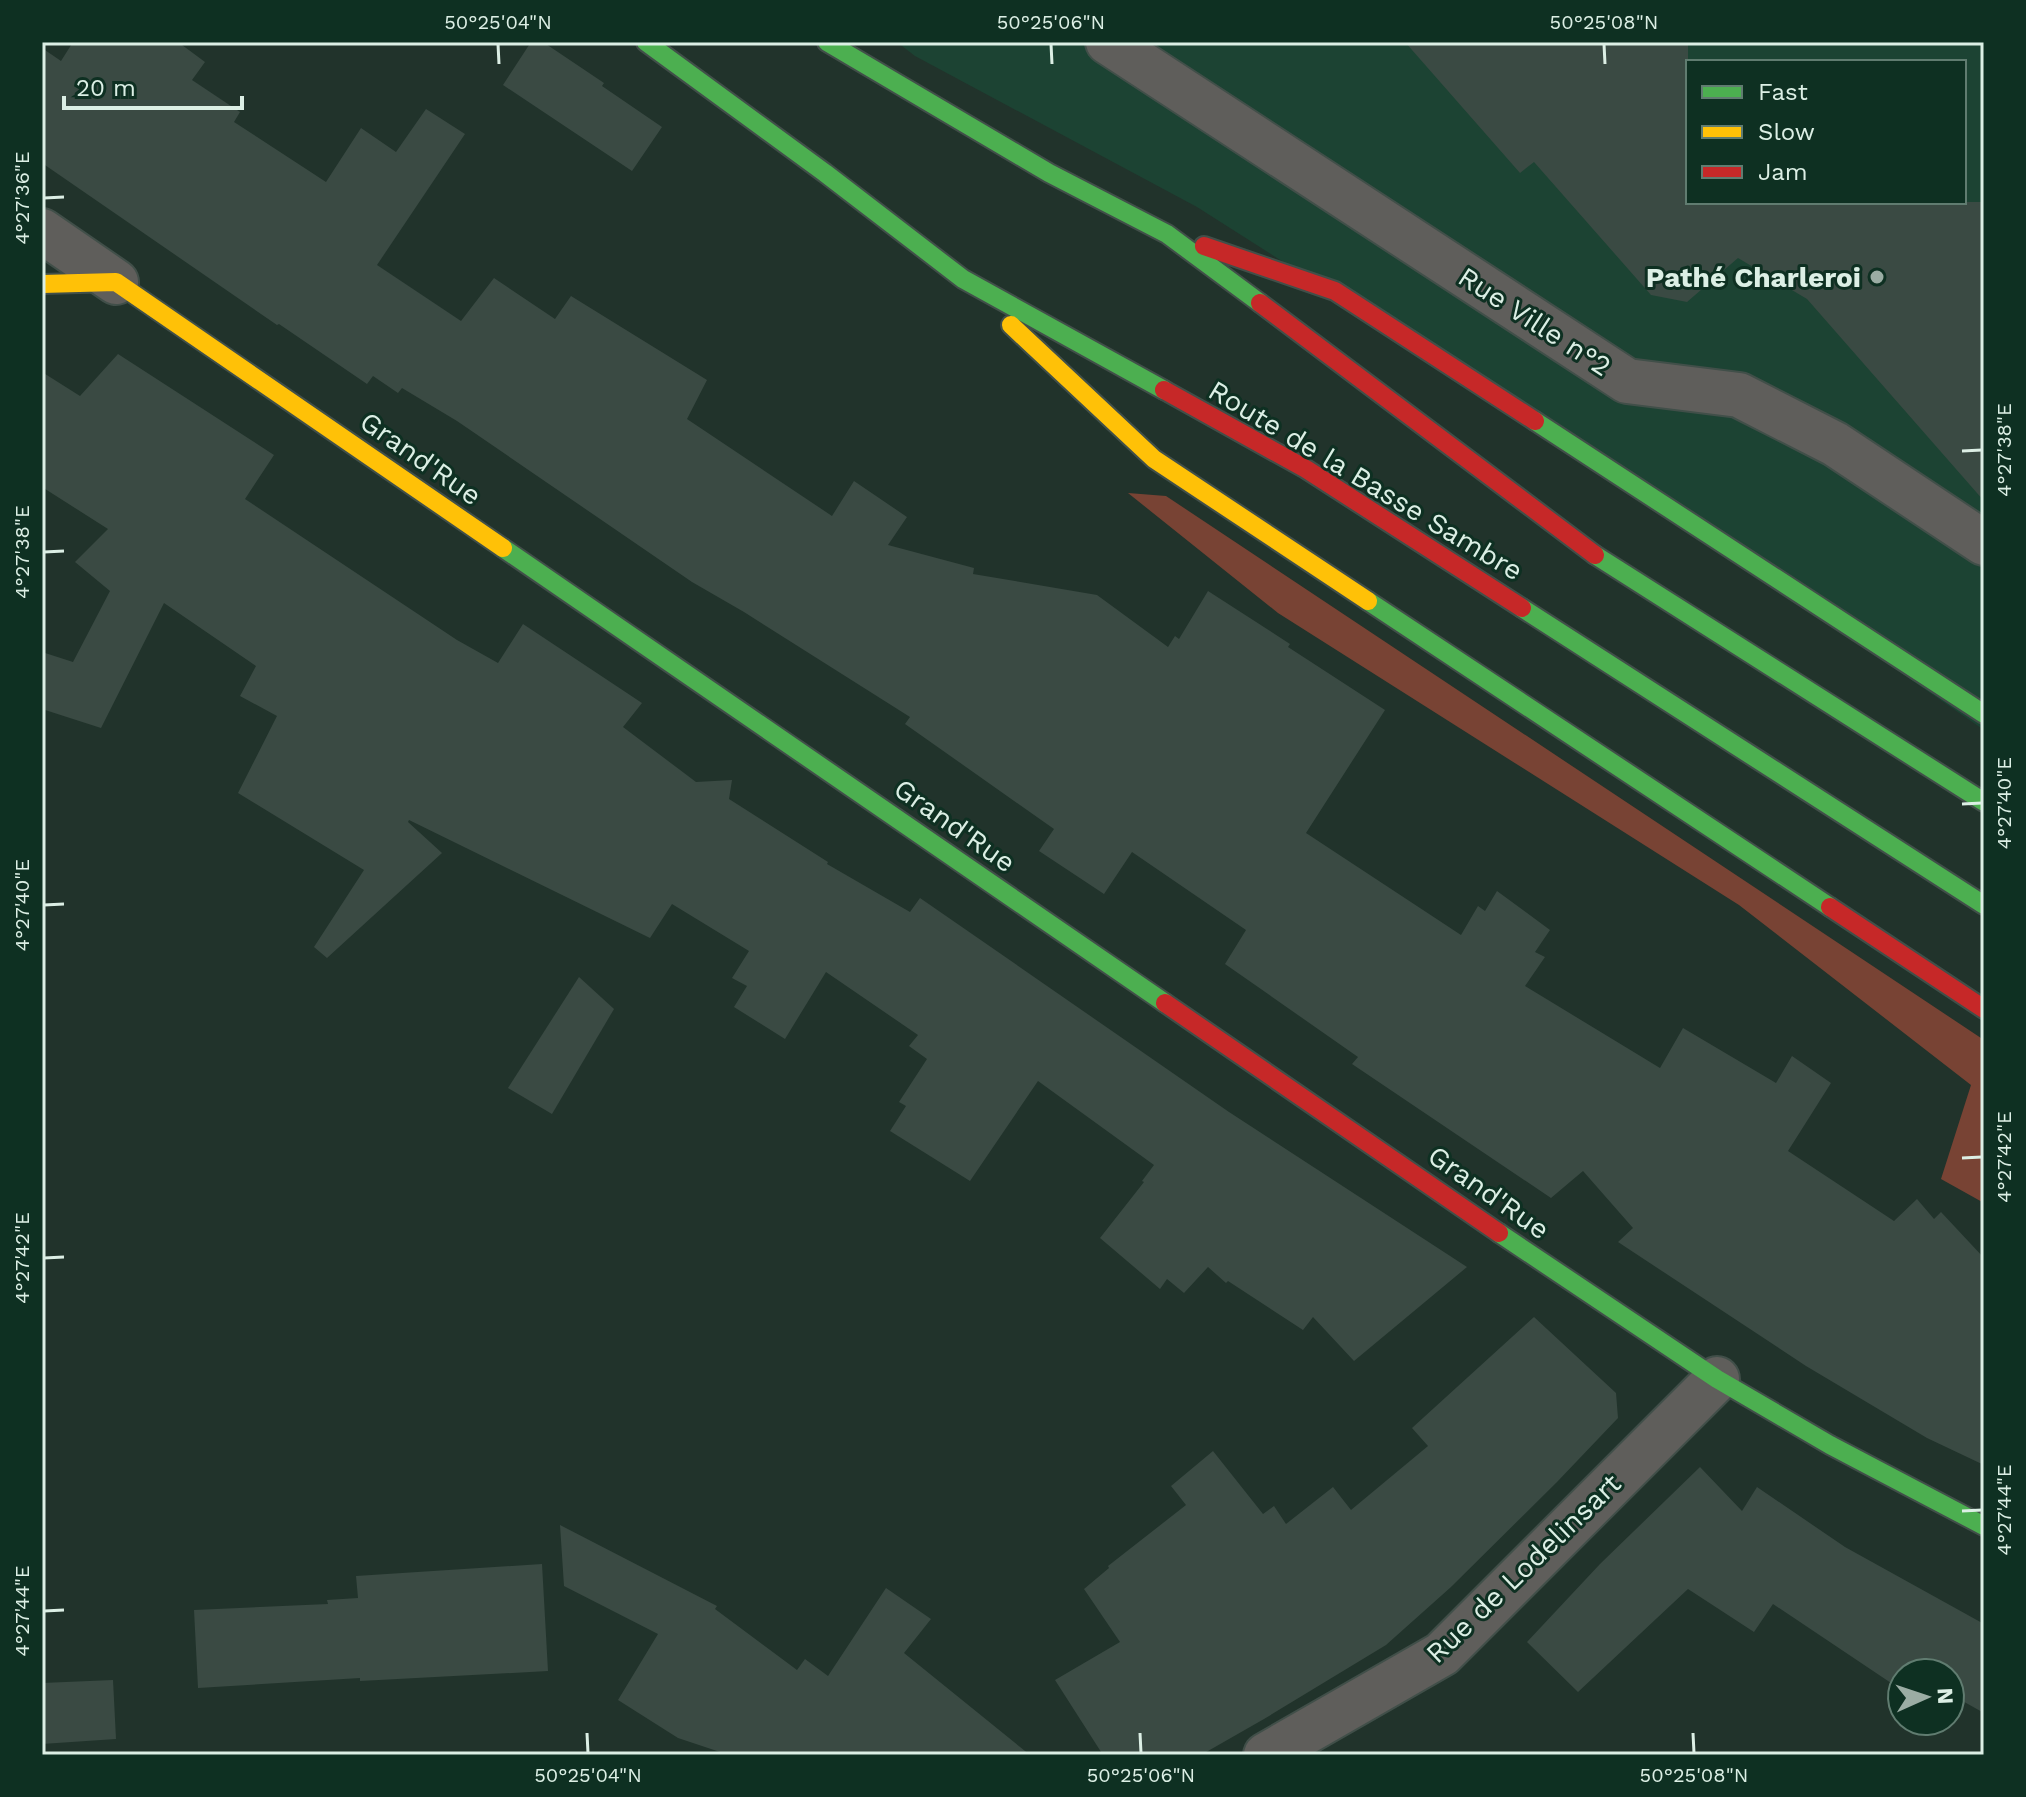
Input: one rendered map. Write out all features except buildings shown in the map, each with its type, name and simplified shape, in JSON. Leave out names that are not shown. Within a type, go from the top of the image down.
[{"type":"main road","name":"Route de la Basse Sambre","points":[[646,42],[963,279],[1306,469],[1984,905]]},
{"type":"main road","name":"Route de la Basse Sambre","points":[[827,42],[1049,173],[1167,234],[1607,564],[1984,802]]},
{"type":"main road","points":[[1167,234],[1335,291],[1984,714]]},
{"type":"main road","points":[[963,279],[1154,459],[1984,1009]]},
{"type":"main road","points":[[42,284],[116,282]]},
{"type":"main road","name":"Grand'Rue","points":[[116,282],[1548,1267],[1717,1379],[1830,1445],[1984,1526]]},
{"type":"street","name":"Rue Ville n°2","points":[[1108,42],[1627,381],[1739,395],[1835,444],[1984,543]]},
{"type":"street","points":[[42,231],[116,282]]},
{"type":"street","name":"Rue de Lodelinsart","points":[[1266,1755],[1442,1654],[1717,1379]]},
{"type":"shaded area","points":[[897,42],[1984,42],[1984,730],[1575,448],[1197,207],[915,56]]},
{"type":"shaded area","points":[[1128,493],[1166,496],[1984,1040],[1984,1203],[1941,1179],[1971,1085],[1739,905],[1278,613]]},
{"type":"traffic: fast","points":[[646,42],[963,279],[1164,390]]},
{"type":"traffic: fast","points":[[827,42],[1049,173],[1167,234],[1260,303]]},
{"type":"traffic: fast","points":[[1535,421],[1984,714]]},
{"type":"traffic: fast","points":[[503,548],[1165,1003]]},
{"type":"traffic: fast","points":[[1595,555],[1984,802]]},
{"type":"traffic: fast","points":[[1368,601],[1830,907]]},
{"type":"traffic: fast","points":[[1522,608],[1984,905]]},
{"type":"traffic: fast","points":[[1499,1233],[1717,1379],[1830,1445],[1984,1526]]},
{"type":"traffic: slow","points":[[42,284],[116,282],[503,548]]},
{"type":"traffic: slow","points":[[1011,325],[1154,459],[1368,601]]},
{"type":"traffic: jam","points":[[1204,246],[1335,291],[1535,421]]},
{"type":"traffic: jam","points":[[1260,303],[1595,555]]},
{"type":"traffic: jam","points":[[1164,390],[1306,469],[1522,608]]},
{"type":"traffic: jam","points":[[1830,907],[1984,1009]]},
{"type":"traffic: jam","points":[[1165,1003],[1499,1233]]},
{"type":"place","name":"Pathé Charleroi","points":[[1877,277]]}]
